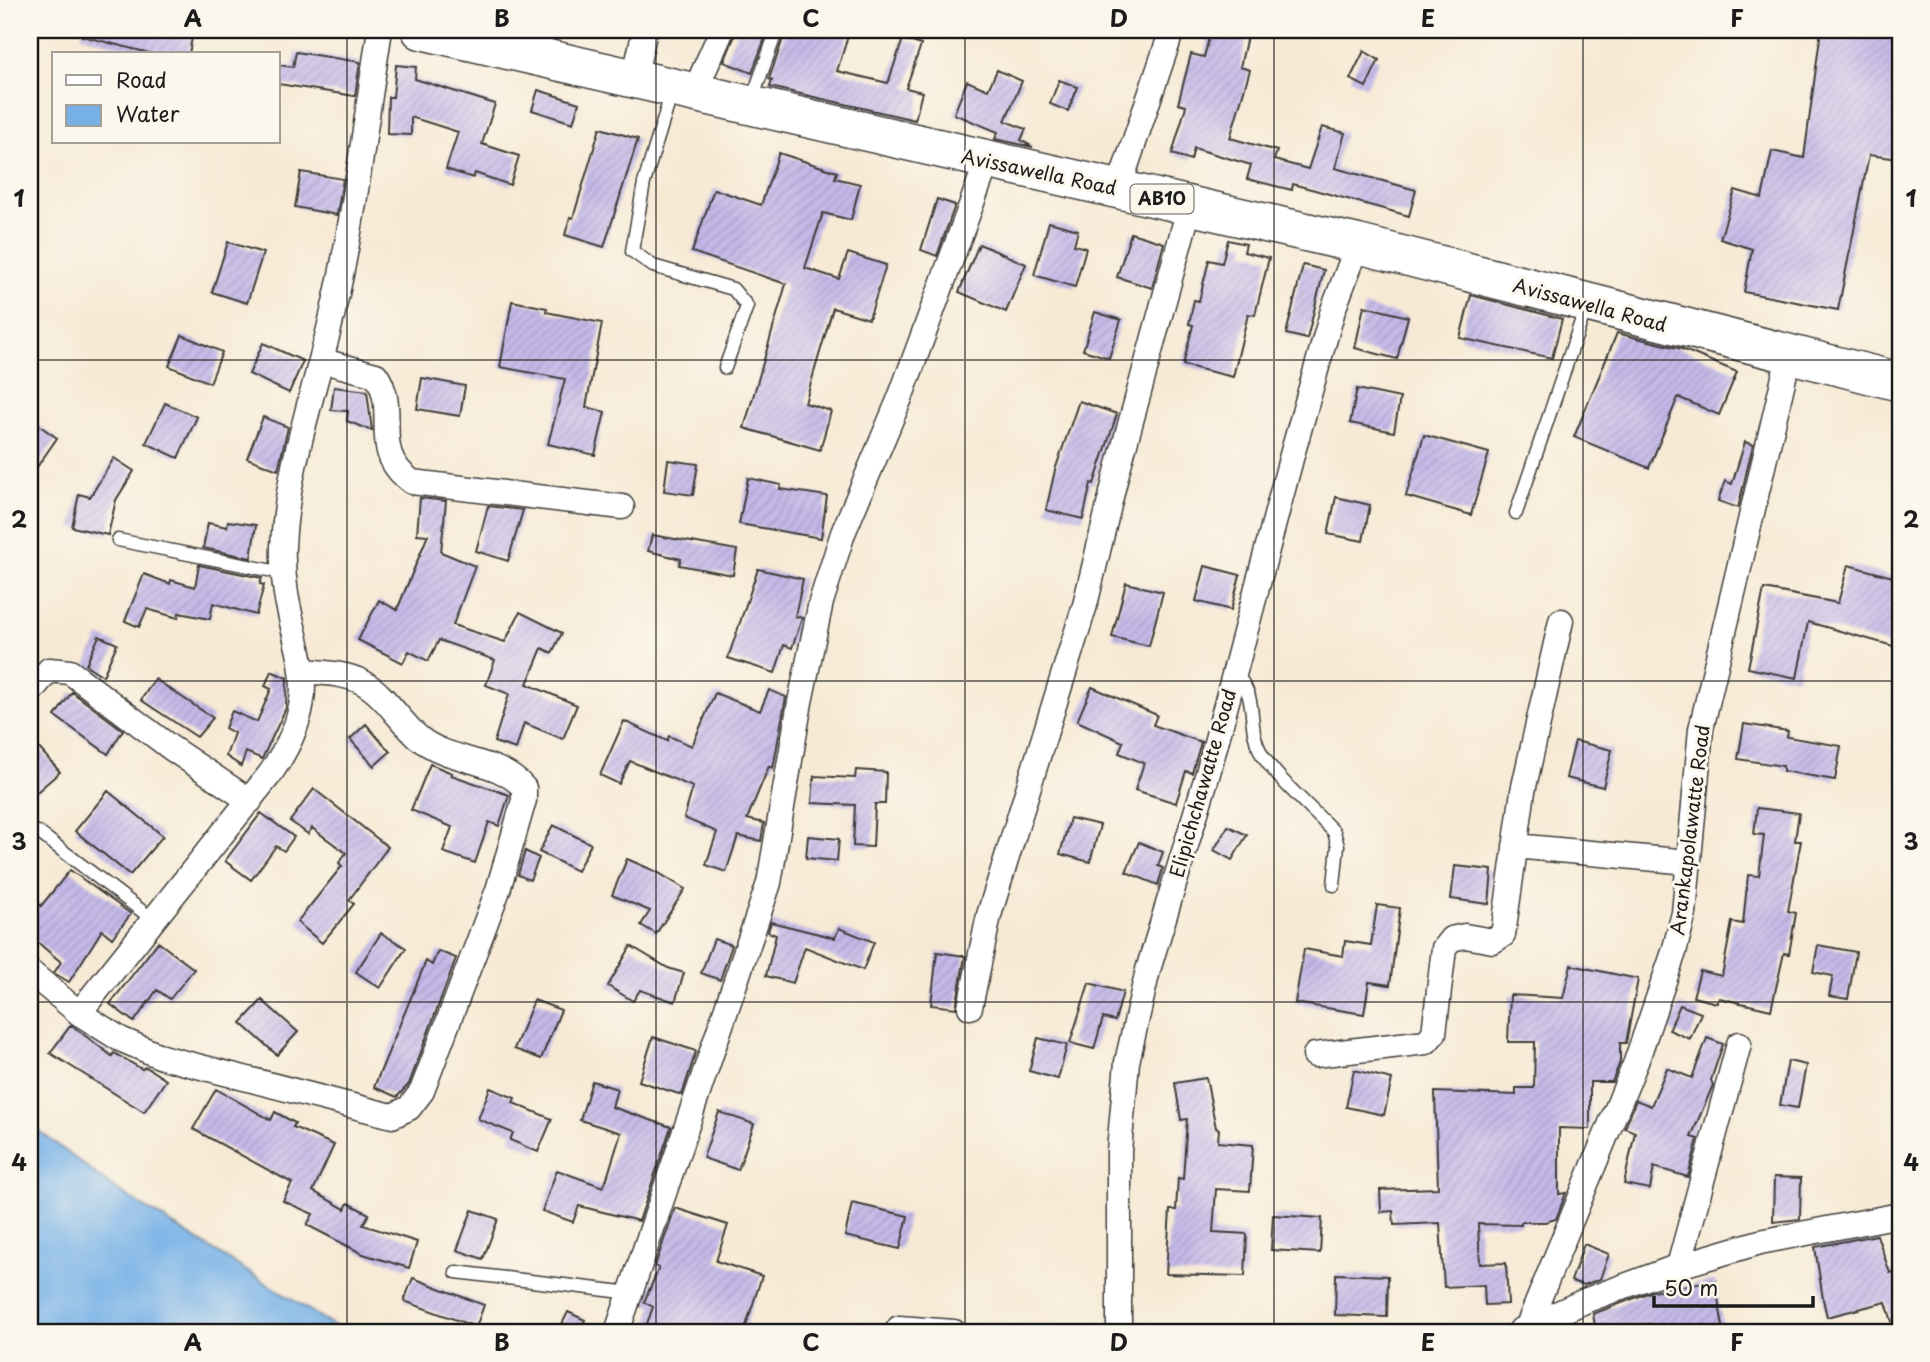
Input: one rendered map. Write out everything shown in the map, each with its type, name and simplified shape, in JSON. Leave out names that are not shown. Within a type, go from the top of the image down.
[{"type":"main road","name":"Avissawella Road","points":[[421,30],[987,162],[1358,244],[1789,356],[1900,382]]},
{"type":"street","points":[[79,1013],[250,801],[290,746],[301,713],[304,671],[283,573],[287,501],[323,361],[351,225],[380,30]]},
{"type":"street","points":[[634,79],[645,30]]},
{"type":"street","points":[[684,90],[722,30]]},
{"type":"street","points":[[1118,190],[1172,30]]},
{"type":"street","points":[[617,1332],[769,883],[800,702],[821,602],[843,533],[900,398],[987,162]]},
{"type":"street","points":[[970,1007],[989,915],[1082,618],[1116,476],[1190,205]]},
{"type":"street","name":"Elipichchawatte Road","points":[[1119,1332],[1119,1151],[1127,1062],[1149,970],[1234,673],[1333,310],[1358,244]]},
{"type":"street","name":"Arankapolawatte Road","points":[[1523,1331],[1656,1013],[1684,913],[1701,729],[1789,356]]},
{"type":"street","points":[[323,361],[376,375],[384,388],[388,457],[398,472],[412,482],[622,507]]},
{"type":"street","points":[[1315,1055],[1426,1042],[1434,1033],[1444,948],[1451,939],[1465,936],[1493,941],[1503,935],[1523,791],[1561,621]]},
{"type":"street","points":[[30,692],[49,670],[70,672],[171,748],[250,801]]},
{"type":"street","points":[[30,972],[79,1013],[120,1039],[162,1057],[392,1116],[409,1108],[422,1091],[498,890],[524,800],[524,788],[513,775],[440,750],[419,738],[374,690],[360,681],[304,671]]},
{"type":"street","points":[[1515,846],[1689,862]]},
{"type":"street","points":[[1679,1266],[1739,1044]]},
{"type":"street","points":[[1523,1331],[1587,1300],[1679,1266],[1760,1242],[1900,1214]]},
{"type":"street","points":[[899,1328],[954,1332]]},
{"type":"lane","points":[[750,106],[777,30]]},
{"type":"lane","points":[[684,90],[644,183],[632,251],[653,266],[733,289],[747,306],[725,368]]},
{"type":"lane","points":[[1516,513],[1587,304]]},
{"type":"lane","points":[[118,540],[283,573]]},
{"type":"lane","points":[[1234,673],[1247,686],[1252,699],[1255,739],[1263,756],[1334,832],[1338,846],[1334,885]]},
{"type":"lane","points":[[38,832],[155,922]]},
{"type":"lane","points":[[456,1272],[631,1293]]},
{"type":"water","points":[[30,1124],[114,1188],[344,1332],[30,1332]]},
{"type":"building","points":[[82,30],[193,32],[189,52],[145,52],[82,36]]},
{"type":"building","points":[[737,30],[768,30],[752,73],[724,62]]},
{"type":"building","points":[[786,30],[850,30],[837,71],[888,83],[903,39],[921,45],[906,88],[922,92],[915,120],[770,87],[772,80],[769,79]]},
{"type":"building","points":[[1211,30],[1248,32],[1240,67],[1250,70],[1230,138],[1277,151],[1274,160],[1308,169],[1322,127],[1345,133],[1335,168],[1416,190],[1409,216],[1293,184],[1292,190],[1247,179],[1251,165],[1194,148],[1191,160],[1172,154],[1186,106],[1178,104],[1191,54],[1204,57]]},
{"type":"building","points":[[1821,30],[1900,30],[1900,159],[1869,155],[1838,310],[1744,292],[1752,249],[1720,239],[1735,190],[1762,198],[1772,151],[1804,158]]},
{"type":"building","points":[[1364,51],[1379,60],[1366,87],[1350,79]]},
{"type":"building","points":[[296,52],[360,62],[355,96],[280,84],[280,65],[293,67]]},
{"type":"building","points":[[396,65],[416,67],[415,79],[495,104],[482,144],[519,156],[510,185],[475,173],[473,178],[446,169],[458,132],[411,117],[411,135],[387,134],[388,97],[393,97]]},
{"type":"building","points":[[997,70],[1022,81],[1005,121],[1026,129],[1021,140],[1033,147],[995,139],[998,132],[954,114],[967,81],[988,90]]},
{"type":"building","points":[[1059,80],[1078,87],[1068,111],[1050,104]]},
{"type":"building","points":[[538,90],[579,103],[573,123],[532,110]]},
{"type":"building","points":[[600,128],[638,139],[604,247],[565,235],[570,217],[573,218]]},
{"type":"building","points":[[779,153],[837,172],[835,178],[860,184],[851,220],[823,213],[805,268],[839,279],[848,253],[886,265],[869,319],[833,308],[805,403],[831,411],[820,450],[744,428],[786,284],[692,252],[714,189],[761,205]]},
{"type":"building","points":[[301,172],[343,179],[337,215],[295,207]]},
{"type":"building","points":[[937,199],[955,205],[937,256],[921,250]]},
{"type":"building","points":[[1049,222],[1078,230],[1074,245],[1086,248],[1075,287],[1034,275]]},
{"type":"building","points":[[1131,233],[1164,243],[1152,288],[1117,277]]},
{"type":"building","points":[[1228,240],[1246,244],[1244,252],[1269,258],[1255,315],[1248,314],[1233,377],[1183,365],[1193,325],[1189,324],[1194,300],[1199,301],[1209,260],[1222,263]]},
{"type":"building","points":[[228,242],[263,253],[247,303],[212,292]]},
{"type":"building","points":[[979,244],[1026,264],[1006,312],[959,292]]},
{"type":"building","points":[[1303,265],[1324,270],[1307,339],[1286,334]]},
{"type":"building","points":[[1471,295],[1562,319],[1552,358],[1460,338]]},
{"type":"building","points":[[512,301],[547,308],[546,312],[602,323],[586,407],[605,412],[595,455],[548,444],[565,379],[500,367]]},
{"type":"building","points":[[1364,306],[1408,317],[1397,359],[1355,348]]},
{"type":"building","points":[[1095,312],[1121,320],[1109,358],[1083,350]]},
{"type":"building","points":[[1617,333],[1682,349],[1737,372],[1719,415],[1678,397],[1649,468],[1574,437]]},
{"type":"building","points":[[182,335],[222,352],[210,383],[169,366]]},
{"type":"building","points":[[263,343],[303,361],[289,393],[249,374]]},
{"type":"building","points":[[422,378],[465,386],[460,416],[417,409]]},
{"type":"building","points":[[334,387],[367,391],[372,431],[347,421],[348,411],[331,410]]},
{"type":"building","points":[[1357,389],[1400,398],[1394,432],[1350,423]]},
{"type":"building","points":[[1079,401],[1117,414],[1094,484],[1091,483],[1083,519],[1046,510],[1055,470]]},
{"type":"building","points":[[165,403],[197,417],[178,458],[146,443]]},
{"type":"building","points":[[263,417],[288,427],[278,470],[247,458]]},
{"type":"building","points":[[30,419],[57,438],[30,477]]},
{"type":"building","points":[[1424,435],[1489,453],[1471,515],[1406,496]]},
{"type":"building","points":[[1745,442],[1753,445],[1738,508],[1718,501],[1725,481],[1732,484]]},
{"type":"building","points":[[114,458],[134,471],[116,500],[108,535],[72,527],[79,494],[90,497]]},
{"type":"building","points":[[668,460],[698,464],[693,495],[664,491]]},
{"type":"building","points":[[748,478],[781,485],[780,489],[827,496],[821,538],[739,524]]},
{"type":"building","points":[[1336,497],[1370,505],[1363,541],[1328,534]]},
{"type":"building","points":[[420,498],[446,501],[441,552],[475,566],[453,625],[505,642],[520,612],[562,633],[552,653],[542,648],[527,684],[577,705],[563,739],[524,723],[516,749],[494,742],[509,694],[486,685],[495,660],[439,640],[428,661],[409,651],[403,663],[358,640],[379,600],[397,610],[428,535],[417,534]]},
{"type":"building","points":[[488,506],[523,510],[508,561],[476,551]]},
{"type":"building","points":[[228,521],[256,525],[251,558],[203,548],[208,523],[227,527]]},
{"type":"building","points":[[652,535],[737,550],[733,575],[679,565],[681,559],[648,551]]},
{"type":"building","points":[[199,565],[262,578],[260,584],[264,585],[256,615],[213,603],[210,619],[179,613],[178,618],[147,609],[139,627],[125,621],[144,574],[170,584],[171,580],[195,587]]},
{"type":"building","points":[[1848,565],[1900,579],[1900,648],[1808,622],[1797,678],[1748,668],[1764,589],[1838,603]]},
{"type":"building","points":[[1205,566],[1240,575],[1231,610],[1196,601]]},
{"type":"building","points":[[758,569],[803,579],[795,616],[802,618],[792,648],[784,645],[775,673],[728,658]]},
{"type":"building","points":[[1126,583],[1163,592],[1149,646],[1112,637]]},
{"type":"building","points":[[99,636],[117,644],[103,676],[86,665]]},
{"type":"building","points":[[271,671],[287,678],[286,708],[262,759],[246,752],[241,766],[226,756],[234,733],[225,728],[232,711],[257,722],[271,689],[265,686]]},
{"type":"building","points":[[155,679],[213,718],[197,737],[141,700]]},
{"type":"building","points":[[1092,687],[1157,715],[1153,725],[1201,742],[1192,773],[1186,771],[1176,803],[1135,790],[1144,763],[1119,753],[1123,742],[1077,721]]},
{"type":"building","points":[[769,690],[786,697],[773,768],[769,766],[747,819],[764,823],[761,841],[738,836],[726,872],[706,865],[717,832],[684,818],[693,787],[630,761],[619,784],[600,775],[624,721],[667,741],[669,736],[692,746],[715,693],[760,711]]},
{"type":"building","points":[[72,692],[123,730],[108,754],[55,716]]},
{"type":"building","points":[[366,724],[390,752],[374,766],[350,739]]},
{"type":"building","points":[[1744,724],[1788,731],[1787,737],[1841,746],[1835,780],[1783,771],[1783,766],[1738,759]]},
{"type":"building","points":[[30,738],[60,772],[30,798]]},
{"type":"building","points":[[1575,741],[1612,750],[1603,787],[1566,778]]},
{"type":"building","points":[[430,764],[452,773],[451,775],[509,795],[499,826],[489,822],[475,863],[443,852],[452,827],[411,810]]},
{"type":"building","points":[[856,770],[886,772],[885,804],[875,804],[873,847],[853,846],[855,805],[812,803],[814,776],[855,778]]},
{"type":"building","points":[[314,789],[388,847],[349,900],[354,904],[322,943],[297,922],[342,866],[339,863],[346,853],[312,828],[308,834],[290,821]]},
{"type":"building","points":[[108,791],[163,836],[130,875],[75,831]]},
{"type":"building","points":[[1757,808],[1799,813],[1795,841],[1801,841],[1788,911],[1796,913],[1789,954],[1784,953],[1771,1010],[1719,998],[1717,1003],[1693,997],[1700,971],[1722,976],[1732,922],[1743,924],[1748,875],[1759,876],[1764,835],[1754,834]]},
{"type":"building","points":[[261,813],[294,837],[284,851],[276,846],[251,880],[225,861]]},
{"type":"building","points":[[1070,818],[1100,825],[1090,862],[1060,854]]},
{"type":"building","points":[[553,825],[591,844],[577,871],[539,852]]},
{"type":"building","points":[[1228,826],[1247,835],[1232,860],[1214,850]]},
{"type":"building","points":[[808,836],[839,839],[837,861],[806,858]]},
{"type":"building","points":[[1139,842],[1163,852],[1158,866],[1163,868],[1158,885],[1126,872]]},
{"type":"building","points":[[525,851],[539,858],[530,880],[518,875]]},
{"type":"building","points":[[627,859],[657,872],[685,889],[656,934],[641,925],[650,911],[612,895]]},
{"type":"building","points":[[1455,866],[1492,870],[1489,904],[1451,899]]},
{"type":"building","points":[[70,870],[131,914],[112,938],[102,930],[69,982],[54,973],[61,962],[30,936],[30,897],[41,906]]},
{"type":"building","points":[[1377,905],[1400,908],[1390,985],[1369,982],[1364,1014],[1295,1003],[1304,949],[1343,956],[1345,941],[1371,945]]},
{"type":"building","points":[[771,922],[835,938],[839,928],[874,942],[863,970],[805,947],[793,983],[766,976],[776,935],[768,932]]},
{"type":"building","points":[[381,933],[406,948],[380,988],[356,972]]},
{"type":"building","points":[[714,939],[732,945],[720,980],[701,973]]},
{"type":"building","points":[[158,942],[194,969],[170,999],[157,990],[134,1022],[110,1004]]},
{"type":"building","points":[[1818,945],[1856,952],[1848,999],[1829,996],[1833,976],[1813,972]]},
{"type":"building","points":[[631,946],[668,968],[684,973],[675,1002],[640,990],[633,1001],[608,986]]},
{"type":"building","points":[[438,951],[456,958],[409,1084],[397,1097],[374,1087],[426,961],[432,965]]},
{"type":"building","points":[[937,952],[965,956],[956,1008],[931,1005]]},
{"type":"building","points":[[1571,965],[1638,979],[1626,1043],[1620,1043],[1620,1062],[1612,1082],[1590,1082],[1590,1129],[1559,1128],[1559,1194],[1566,1193],[1556,1219],[1521,1222],[1521,1225],[1478,1224],[1480,1264],[1506,1263],[1508,1304],[1485,1305],[1484,1285],[1444,1287],[1440,1223],[1394,1225],[1393,1211],[1381,1212],[1380,1190],[1438,1188],[1435,1092],[1516,1095],[1516,1088],[1534,1088],[1535,1042],[1508,1042],[1510,995],[1563,998]]},
{"type":"building","points":[[1089,983],[1123,992],[1115,1021],[1103,1018],[1094,1049],[1070,1043]]},
{"type":"building","points":[[262,1000],[298,1032],[277,1055],[241,1023]]},
{"type":"building","points":[[534,1000],[561,1010],[541,1059],[514,1049]]},
{"type":"building","points":[[1680,1005],[1701,1013],[1690,1039],[1669,1030]]},
{"type":"building","points":[[71,1025],[112,1056],[114,1053],[142,1069],[146,1067],[166,1080],[144,1112],[50,1053]]},
{"type":"building","points":[[653,1037],[696,1051],[682,1095],[639,1081]]},
{"type":"building","points":[[1038,1038],[1067,1045],[1058,1079],[1029,1071]]},
{"type":"building","points":[[1707,1038],[1723,1044],[1711,1080],[1713,1085],[1691,1137],[1698,1139],[1688,1177],[1654,1167],[1650,1189],[1624,1184],[1635,1132],[1625,1128],[1636,1100],[1651,1106],[1667,1068],[1692,1078]]},
{"type":"building","points":[[1788,1061],[1806,1065],[1798,1108],[1780,1105]]},
{"type":"building","points":[[1354,1070],[1392,1079],[1384,1115],[1346,1107]]},
{"type":"building","points":[[1206,1078],[1216,1128],[1219,1129],[1218,1142],[1253,1145],[1250,1191],[1216,1189],[1213,1232],[1247,1234],[1245,1276],[1166,1274],[1170,1210],[1176,1210],[1178,1178],[1183,1179],[1187,1119],[1181,1120],[1175,1083]]},
{"type":"building","points":[[592,1081],[617,1089],[612,1107],[671,1127],[639,1221],[579,1206],[573,1222],[542,1211],[557,1170],[603,1187],[606,1181],[621,1133],[580,1120]]},
{"type":"building","points":[[490,1088],[515,1098],[513,1103],[552,1119],[538,1152],[510,1140],[513,1133],[478,1119]]},
{"type":"building","points":[[216,1089],[271,1120],[275,1112],[295,1123],[293,1127],[334,1145],[313,1191],[345,1209],[348,1203],[369,1214],[363,1225],[417,1242],[409,1268],[363,1254],[307,1225],[313,1214],[283,1201],[292,1183],[193,1129]]},
{"type":"building","points":[[719,1112],[754,1124],[738,1170],[703,1158]]},
{"type":"building","points":[[1774,1177],[1801,1178],[1800,1219],[1773,1222]]},
{"type":"building","points":[[852,1203],[908,1216],[900,1249],[845,1236]]},
{"type":"building","points":[[675,1208],[728,1225],[716,1261],[762,1276],[744,1332],[644,1332],[653,1307],[644,1302],[659,1268],[655,1266]]},
{"type":"building","points":[[472,1210],[498,1219],[483,1259],[457,1250]]},
{"type":"building","points":[[1273,1215],[1322,1218],[1320,1253],[1271,1250]]},
{"type":"building","points":[[1877,1235],[1890,1273],[1900,1270],[1900,1332],[1895,1332],[1886,1302],[1827,1317],[1815,1247]]},
{"type":"building","points":[[1584,1244],[1609,1254],[1600,1279],[1584,1285],[1571,1281]]},
{"type":"building","points":[[1336,1274],[1388,1276],[1387,1317],[1335,1315]]},
{"type":"building","points":[[413,1278],[484,1305],[476,1327],[404,1301]]},
{"type":"building","points":[[1715,1281],[1724,1332],[1672,1332],[1671,1329],[1650,1332],[1649,1324],[1596,1332],[1593,1314],[1653,1291]]},
{"type":"building","points":[[568,1312],[585,1320],[579,1332],[558,1332]]}]
